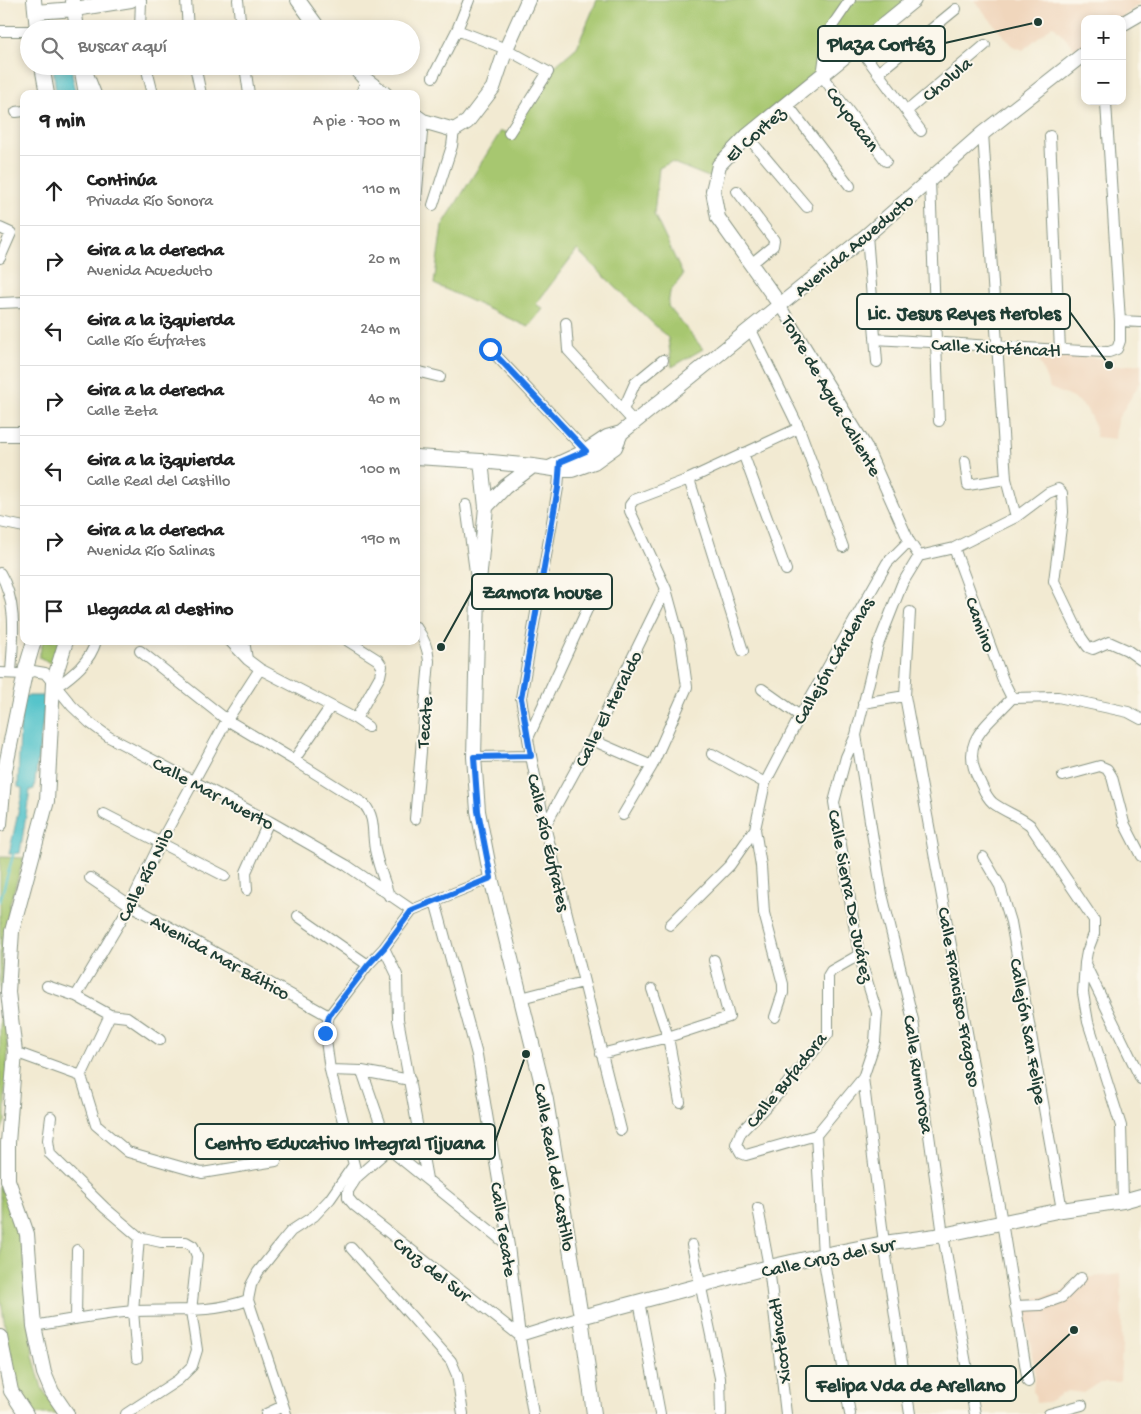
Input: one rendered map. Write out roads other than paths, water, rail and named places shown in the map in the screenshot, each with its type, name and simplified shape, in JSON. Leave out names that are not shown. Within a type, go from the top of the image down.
[{"type":"street","points":[[36,20],[35,6],[129,0]]},
{"type":"street","points":[[140,20],[141,0]]},
{"type":"street","points":[[186,0],[187,20]]},
{"type":"street","points":[[238,0],[240,20]]},
{"type":"street","points":[[298,0],[312,20]]},
{"type":"street","points":[[433,77],[469,0]]},
{"type":"street","points":[[420,119],[454,130],[467,122],[493,88],[506,49],[528,0]]},
{"type":"street","points":[[822,76],[828,32],[850,0]]},
{"type":"street","name":"El Cortez","points":[[780,304],[718,218],[713,191],[719,165],[747,136],[914,0]]},
{"type":"street","points":[[74,4],[76,20]]},
{"type":"street","points":[[879,72],[956,9]]},
{"type":"street","points":[[1126,22],[1141,13]]},
{"type":"street","points":[[456,30],[506,49],[548,72],[509,133]]},
{"type":"street","points":[[0,31],[20,31]]},
{"type":"street","name":"Cholula","points":[[907,111],[984,45]]},
{"type":"street","points":[[858,46],[921,131]]},
{"type":"street","name":"Avenida Acueducto","points":[[556,467],[607,437],[621,433],[867,235],[983,133],[1081,56]]},
{"type":"street","points":[[44,75],[46,90]]},
{"type":"street","points":[[83,75],[85,90]]},
{"type":"street","points":[[90,75],[95,90]]},
{"type":"street","points":[[148,75],[152,90]]},
{"type":"street","points":[[197,75],[200,90]]},
{"type":"street","points":[[246,75],[248,90]]},
{"type":"street","points":[[362,75],[380,90]]},
{"type":"street","name":"Coyoacan","points":[[822,76],[886,161]]},
{"type":"street","points":[[362,90],[366,80]]},
{"type":"street","points":[[788,104],[850,186]]},
{"type":"street","points":[[1106,105],[1120,321],[1141,322]]},
{"type":"street","points":[[432,205],[452,146],[454,130]]},
{"type":"street","points":[[983,133],[1006,479],[1016,517]]},
{"type":"street","points":[[747,136],[807,207]]},
{"type":"street","points":[[1050,136],[1060,350]]},
{"type":"street","points":[[930,180],[939,421]]},
{"type":"street","points":[[737,191],[774,240],[773,246],[751,264]]},
{"type":"street","points":[[0,228],[11,233],[0,258]]},
{"type":"street","points":[[867,235],[877,362]]},
{"type":"street","points":[[0,303],[20,302]]},
{"type":"street","name":"Torre de Agua Caliente","points":[[780,304],[866,446],[909,541]]},
{"type":"street","name":"Calle Xicoténcatl","points":[[875,340],[1109,352],[1116,349],[1120,341],[1120,321]]},
{"type":"street","points":[[566,323],[568,350],[634,422]]},
{"type":"street","points":[[750,328],[799,428],[843,548]]},
{"type":"street","points":[[490,349],[586,451]]},
{"type":"street","points":[[623,410],[635,383],[663,360]]},
{"type":"street","points":[[420,372],[440,377]]},
{"type":"street","points":[[623,815],[652,766],[687,687],[681,644],[666,589],[630,511],[630,505],[634,500],[689,478],[799,428]]},
{"type":"street","name":"Avenida Acueducto","points":[[420,457],[556,467],[572,470],[594,462],[615,447],[621,433]]},
{"type":"street","points":[[0,434],[20,434]]},
{"type":"street","points":[[743,453],[786,570]]},
{"type":"street","name":"Calle Real del Castillo","points":[[481,461],[486,507],[478,593],[474,757],[478,811],[491,878],[546,1100],[582,1317],[594,1414]]},
{"type":"street","points":[[965,461],[968,485],[1006,479]]},
{"type":"street","points":[[486,507],[505,487],[533,466]]},
{"type":"street","name":"Calle Río Éufrates","points":[[556,467],[521,698],[545,826],[621,1130]]},
{"type":"street","points":[[689,478],[743,650]]},
{"type":"street","points":[[856,735],[878,645],[902,584],[918,556],[954,548],[1016,517],[1048,492],[1058,489],[1062,493],[1063,512],[1054,581],[1088,647],[1093,649],[1109,642],[1127,650],[1141,660]]},
{"type":"street","points":[[466,505],[478,593]]},
{"type":"street","points":[[0,522],[20,526]]},
{"type":"street","points":[[909,541],[918,556]]},
{"type":"street","name":"Callejón Cárdenas","points":[[670,925],[730,864],[755,829],[765,783],[800,716],[887,563],[909,541]]},
{"type":"street","name":"Camino","points":[[954,548],[1003,680],[1012,698]]},
{"type":"street","points":[[0,573],[5,580],[14,626],[12,673],[2,769],[0,824]]},
{"type":"street","name":"Calle El Heraldo","points":[[545,826],[592,740],[666,589]]},
{"type":"street","points":[[528,738],[596,590]]},
{"type":"street","name":"Calle Francisco Fragoso","points":[[910,612],[905,696],[1002,1222],[1028,1382]]},
{"type":"street","name":"Tecate","points":[[415,819],[429,661],[428,649],[420,633]]},
{"type":"street","points":[[12,673],[31,645]]},
{"type":"street","points":[[65,645],[54,685],[46,800],[12,931],[8,992],[15,1052],[4,1147],[8,1180],[27,1234],[34,1326],[44,1373],[52,1392],[66,1414]]},
{"type":"street","points":[[54,685],[76,673],[93,651],[95,645]]},
{"type":"street","points":[[234,645],[260,670],[356,719],[368,728]]},
{"type":"street","points":[[245,645],[248,660]]},
{"type":"street","points":[[354,645],[378,660],[382,666],[380,676],[356,719]]},
{"type":"street","points":[[140,651],[227,720],[358,799],[369,810],[372,818],[375,851],[389,896]]},
{"type":"street","name":"Calle Río Nilo","points":[[76,996],[130,905],[160,842],[192,782],[227,720],[260,670]]},
{"type":"street","name":"Calle Mar Muerto","points":[[12,673],[33,671],[45,673],[72,706],[109,737],[269,821],[346,864],[389,896],[412,910]]},
{"type":"street","points":[[762,689],[800,716]]},
{"type":"street","points":[[863,703],[905,696]]},
{"type":"street","points":[[1123,1200],[1121,1126],[1088,1022],[1083,993],[1085,963],[1094,934],[1094,920],[1030,825],[1022,818],[992,802],[975,773],[971,760],[971,750],[976,737],[1012,698],[1058,697],[1128,712],[1141,720]]},
{"type":"street","points":[[294,760],[331,706]]},
{"type":"street","name":"Calle Sierra De Juárez","points":[[856,735],[846,757],[834,802],[859,955],[877,1012],[875,1042],[863,1078],[884,1243],[910,1414]]},
{"type":"street","name":"Calle Rumorosa","points":[[856,735],[882,894],[913,1020],[943,1235],[976,1414]]},
{"type":"street","points":[[592,740],[652,766]]},
{"type":"street","points":[[712,754],[765,783]]},
{"type":"street","points":[[474,757],[531,756]]},
{"type":"street","points":[[1063,776],[1100,766],[1107,768],[1112,777],[1124,823],[1141,856]]},
{"type":"street","points":[[104,814],[225,876]]},
{"type":"street","points":[[247,890],[246,872],[269,821]]},
{"type":"street","points":[[755,829],[761,866],[764,913],[783,984],[783,993],[775,1017]]},
{"type":"street","name":"Callejón San Felipe","points":[[983,857],[1000,886],[1011,922],[1062,1210]]},
{"type":"street","name":"Avenida Mar Báltico","points":[[90,878],[130,905],[329,1016]]},
{"type":"street","points":[[389,1149],[357,1177],[330,1070],[325,1033],[329,1016],[412,910],[491,878]]},
{"type":"street","name":"Calle Tecate","points":[[435,900],[476,1055],[509,1246],[520,1336],[533,1414]]},
{"type":"street","points":[[298,916],[368,965]]},
{"type":"street","points":[[384,948],[397,975],[398,1020],[427,1179]]},
{"type":"street","name":"Calle Bufadora","points":[[816,1135],[746,1155],[741,1153],[736,1144],[741,1132],[781,1091],[828,1034],[828,976],[831,971],[859,955]]},
{"type":"street","points":[[601,1054],[668,1037],[730,1017],[714,960]]},
{"type":"street","points":[[1085,963],[1141,1079]]},
{"type":"street","points":[[521,998],[584,982]]},
{"type":"street","points":[[47,986],[76,996],[110,1016],[128,1017],[160,1040]]},
{"type":"street","points":[[652,989],[668,1037],[680,1102]]},
{"type":"street","points":[[110,1016],[81,1076],[96,1125],[128,1152],[202,1173],[276,1161]]},
{"type":"street","points":[[15,1052],[81,1076]]},
{"type":"street","points":[[330,1070],[362,1071],[410,1080]]},
{"type":"street","points":[[362,1071],[389,1149],[509,1246]]},
{"type":"street","points":[[850,1414],[823,1255],[816,1135],[863,1078]]},
{"type":"street","points":[[51,1117],[48,1140],[50,1154],[105,1208],[139,1237],[161,1242],[186,1242],[194,1246],[197,1256],[191,1311],[197,1350],[192,1366],[178,1380],[126,1414]]},
{"type":"street","points":[[266,1414],[285,1410],[248,1300],[251,1285],[258,1272],[291,1231],[314,1216],[330,1199],[353,1166]]},
{"type":"street","name":"Cruz del Sur","points":[[357,1177],[348,1191],[348,1198],[354,1205],[520,1336]]},
{"type":"street","name":"Calle Cruz del Sur","points":[[520,1336],[639,1301],[769,1267],[884,1243],[943,1235],[1062,1210],[1141,1196]]},
{"type":"street","name":"Xicoténcatl","points":[[758,1208],[769,1267],[786,1414]]},
{"type":"street","points":[[137,1358],[133,1311],[139,1237]]},
{"type":"street","points":[[692,1245],[720,1378],[721,1414]]},
{"type":"street","points":[[351,1248],[451,1361],[457,1375],[462,1414]]},
{"type":"street","points":[[76,1319],[77,1250]]},
{"type":"street","points":[[1015,1306],[1040,1304],[1062,1297],[1081,1278]]},
{"type":"street","points":[[34,1326],[133,1311],[191,1311],[234,1305],[248,1300]]},
{"type":"street","points":[[639,1301],[660,1414]]},
{"type":"street","points":[[0,1337],[11,1391],[26,1414]]},
{"type":"street","points":[[1049,1414],[1082,1405]]},
{"type":"water","points":[[54,75],[72,75],[75,90],[56,90]]},
{"type":"water","points":[[21,696],[46,696],[34,789],[30,790],[20,853],[9,854],[22,795],[22,788],[18,787]]},
{"type":"waterway","points":[[0,901],[14,852]]},
{"type":"place","name":"Plaza Cortéz","points":[[1038,22]]},
{"type":"place","name":"Lic. Jesus Reyes Heroles","points":[[1109,365]]},
{"type":"place","name":"Zamora house","points":[[441,647]]},
{"type":"place","name":"Centro Educativo Integral Tijuana","points":[[526,1054]]},
{"type":"place","name":"Felipa Vda de Arellano","points":[[1074,1330]]}]
